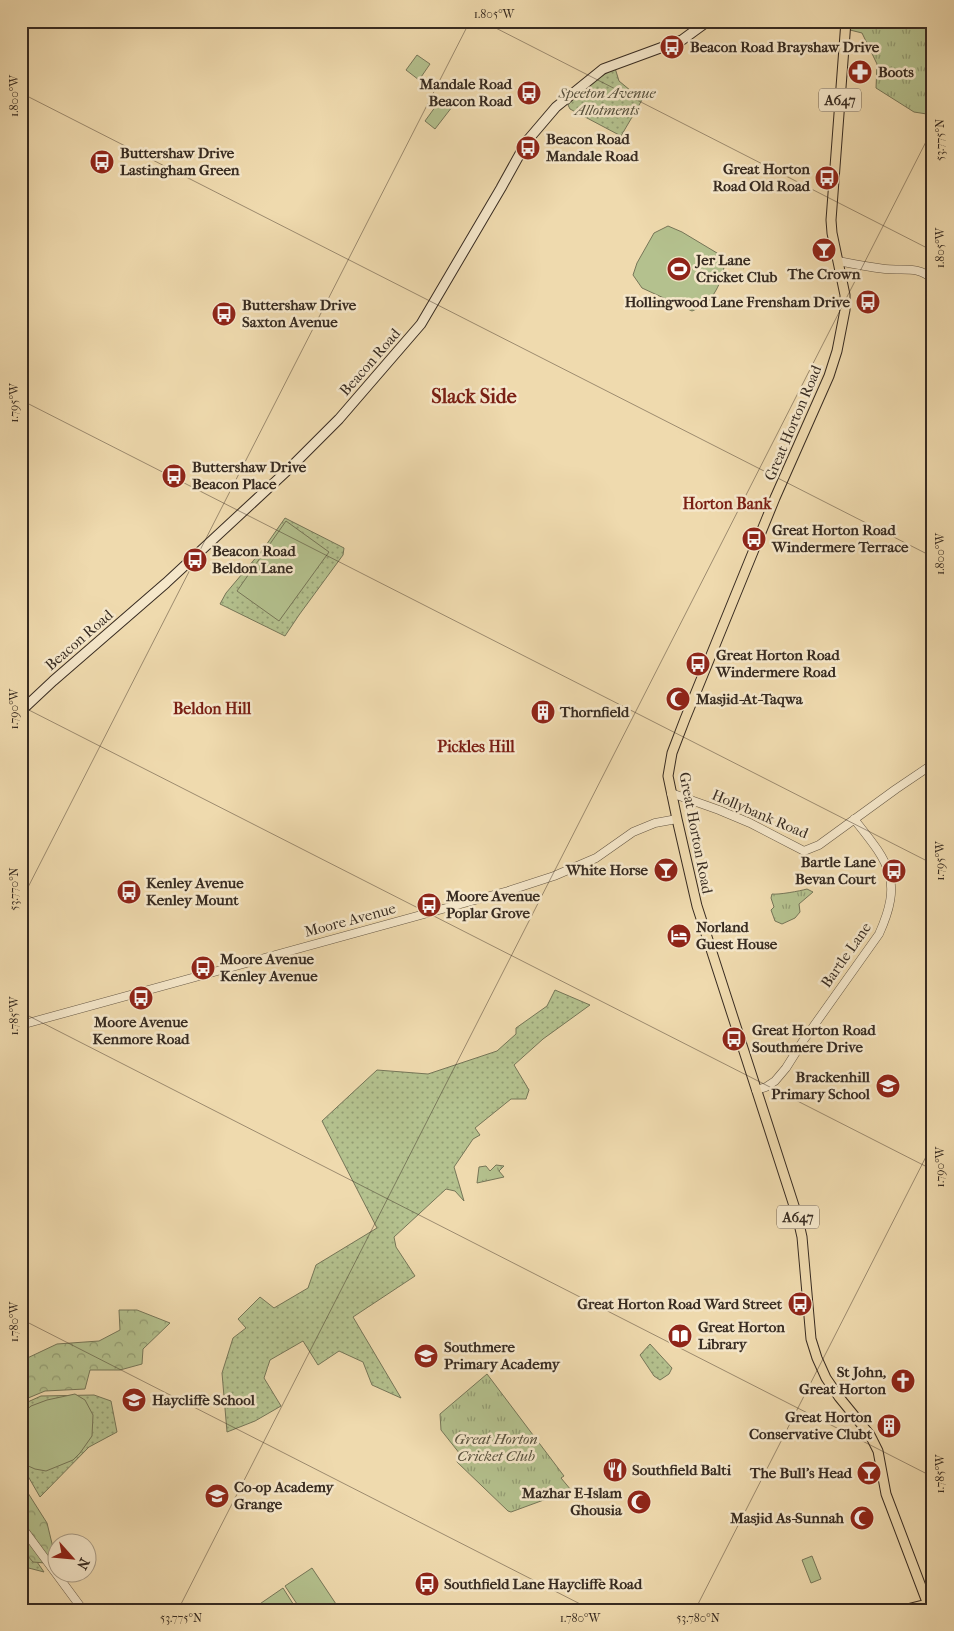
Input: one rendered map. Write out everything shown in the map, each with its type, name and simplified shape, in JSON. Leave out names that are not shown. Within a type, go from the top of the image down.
[{"type":"main road","name":"Beacon Road","points":[[21,711],[52,681],[166,583],[290,468],[339,418],[421,324],[505,182],[527,141],[556,107],[602,69],[682,40],[708,21]]},
{"type":"main road","name":"Great Horton Road","points":[[846,21],[831,220],[845,295],[845,310],[837,351],[829,376],[763,528],[685,719],[670,763],[668,776],[697,906],[790,1191],[799,1224],[802,1237],[811,1339],[817,1358],[826,1378],[870,1435],[878,1451],[886,1494],[930,1605]]},
{"type":"main road","points":[[902,1610],[930,1605]]},
{"type":"street","points":[[838,261],[887,269],[908,268],[928,275],[933,280]]},
{"type":"street","name":"Hollybank Road","points":[[671,793],[750,823],[804,851],[819,845],[933,764]]},
{"type":"street","name":"Moore Avenue","points":[[21,1025],[508,891],[554,876],[596,858],[633,832],[655,823],[677,819]]},
{"type":"street","name":"Bartle Lane","points":[[756,1090],[766,1087],[775,1081],[786,1068],[879,934],[887,916],[892,897],[891,881],[879,851],[854,819]]},
{"type":"street","points":[[21,1526],[83,1610]]},
{"type":"green space","points":[[851,21],[933,21],[933,115],[914,112],[876,88],[877,64],[862,33],[850,30]]},
{"type":"green space","points":[[417,55],[430,64],[419,80],[406,70]]},
{"type":"green space","name":"Speeton Avenue Allotments","points":[[615,68],[619,81],[642,100],[621,136],[570,109],[568,105],[589,84]]},
{"type":"green space","points":[[441,99],[452,107],[435,129],[425,121]]},
{"type":"green space","name":"Jer Lane Cricket Club","points":[[668,226],[682,232],[722,256],[724,261],[723,274],[714,294],[705,305],[692,311],[642,288],[633,275],[637,263],[654,233]]},
{"type":"green space","points":[[285,518],[344,548],[343,555],[285,636],[220,604],[226,593],[264,548]]},
{"type":"green space","points":[[286,521],[329,552],[279,621],[237,591]]},
{"type":"green space","points":[[807,889],[813,892],[799,904],[800,912],[795,918],[782,924],[775,921],[771,910],[774,907],[771,898],[772,894]]},
{"type":"green space","points":[[555,990],[590,1005],[543,1039],[514,1065],[529,1090],[526,1099],[511,1099],[475,1128],[480,1135],[473,1139],[454,1167],[464,1201],[455,1191],[446,1189],[394,1237],[396,1247],[415,1276],[353,1317],[401,1398],[372,1385],[363,1362],[339,1351],[318,1365],[303,1341],[270,1360],[264,1378],[281,1406],[255,1421],[227,1432],[222,1373],[233,1338],[246,1328],[238,1319],[260,1297],[274,1308],[308,1288],[316,1265],[377,1228],[322,1121],[377,1070],[428,1074],[497,1051],[516,1034],[516,1028],[547,1006]]},
{"type":"green space","points":[[496,1165],[504,1166],[499,1171],[504,1177],[477,1183],[479,1167],[486,1166],[490,1171]]},
{"type":"green space","points":[[119,1310],[137,1310],[170,1323],[143,1349],[142,1364],[120,1370],[90,1370],[85,1389],[45,1391],[21,1401],[21,1361],[57,1344],[99,1341],[120,1330]]},
{"type":"green space","points":[[650,1344],[672,1368],[669,1374],[660,1380],[654,1376],[640,1355]]},
{"type":"green space","name":"Great Horton Cricket Club","points":[[487,1374],[564,1476],[561,1478],[571,1490],[511,1512],[457,1462],[460,1454],[441,1430],[440,1414]]},
{"type":"green space","points":[[75,1394],[85,1400],[93,1415],[92,1436],[73,1460],[46,1471],[26,1465],[21,1457],[21,1415],[31,1406],[47,1400]]},
{"type":"green space","points":[[94,1395],[111,1401],[117,1432],[89,1447],[40,1497],[21,1464],[21,1405],[41,1396]]},
{"type":"green space","points":[[21,1482],[47,1523],[50,1534],[48,1534],[48,1563],[33,1562],[21,1548]]},
{"type":"green space","points":[[21,1539],[44,1572],[21,1566]]},
{"type":"green space","points":[[812,1556],[821,1579],[811,1583],[802,1560]]},
{"type":"green space","points":[[312,1568],[340,1610],[301,1610],[285,1586]]},
{"type":"green space","points":[[283,1588],[297,1610],[251,1610]]},
{"type":"place","name":"Beacon Road Brayshaw Drive","points":[[672,47]]},
{"type":"place","name":"Boots","points":[[860,72]]},
{"type":"place","name":"Mandale Road Beacon Road","points":[[529,93]]},
{"type":"place","name":"Beacon Road Mandale Road","points":[[528,148]]},
{"type":"place","name":"Buttershaw Drive Lastingham Green","points":[[102,162]]},
{"type":"place","name":"Great Horton Road Old Road","points":[[827,178]]},
{"type":"place","name":"The Crown","points":[[824,250]]},
{"type":"place","name":"Jer Lane Cricket Club","points":[[679,269]]},
{"type":"place","name":"Hollingwood Lane Frensham Drive","points":[[868,302]]},
{"type":"place","name":"Buttershaw Drive Saxton Avenue","points":[[224,314]]},
{"type":"place","name":"Buttershaw Drive Beacon Place","points":[[174,476]]},
{"type":"place","name":"Great Horton Road Windermere Terrace","points":[[754,539]]},
{"type":"place","name":"Beacon Road Beldon Lane","points":[[195,560]]},
{"type":"place","name":"Great Horton Road Windermere Road","points":[[698,664]]},
{"type":"place","name":"Masjid-At-Taqwa","points":[[678,699]]},
{"type":"place","name":"Thornfield","points":[[543,712]]},
{"type":"place","name":"White Horse","points":[[666,870]]},
{"type":"place","name":"Bartle Lane Bevan Court","points":[[894,871]]},
{"type":"place","name":"Kenley Avenue Kenley Mount","points":[[129,892]]},
{"type":"place","name":"Moore Avenue Poplar Grove","points":[[429,905]]},
{"type":"place","name":"Norland Guest House","points":[[679,936]]},
{"type":"place","name":"Moore Avenue Kenley Avenue","points":[[203,968]]},
{"type":"place","name":"Moore Avenue Kenmore Road","points":[[141,998]]},
{"type":"place","name":"Great Horton Road Southmere Drive","points":[[734,1039]]},
{"type":"place","name":"Brackenhill Primary School","points":[[888,1086]]},
{"type":"place","name":"Great Horton Road Ward Street","points":[[800,1304]]},
{"type":"place","name":"Great Horton Library","points":[[680,1336]]},
{"type":"place","name":"Southmere Primary Academy","points":[[426,1356]]},
{"type":"place","name":"St John, Great Horton","points":[[903,1381]]},
{"type":"place","name":"Haycliffe School","points":[[134,1400]]},
{"type":"place","name":"Great Horton Conservative Clubt","points":[[889,1426]]},
{"type":"place","name":"Southfield Balti","points":[[615,1470]]},
{"type":"place","name":"The Bull's Head","points":[[869,1473]]},
{"type":"place","name":"Co-op Academy Grange","points":[[217,1496]]},
{"type":"place","name":"Mazhar E-Islam Ghousia","points":[[639,1502]]},
{"type":"place","name":"Masjid As-Sunnah","points":[[862,1518]]},
{"type":"place","name":"Southfield Lane Haycliffe Road","points":[[427,1584]]},
{"type":"district","name":"Slack Side","points":[[474,396]]},
{"type":"district","name":"Horton Bank","points":[[727,503]]},
{"type":"district","name":"Beldon Hill","points":[[212,708]]},
{"type":"district","name":"Pickles Hill","points":[[476,746]]}]
